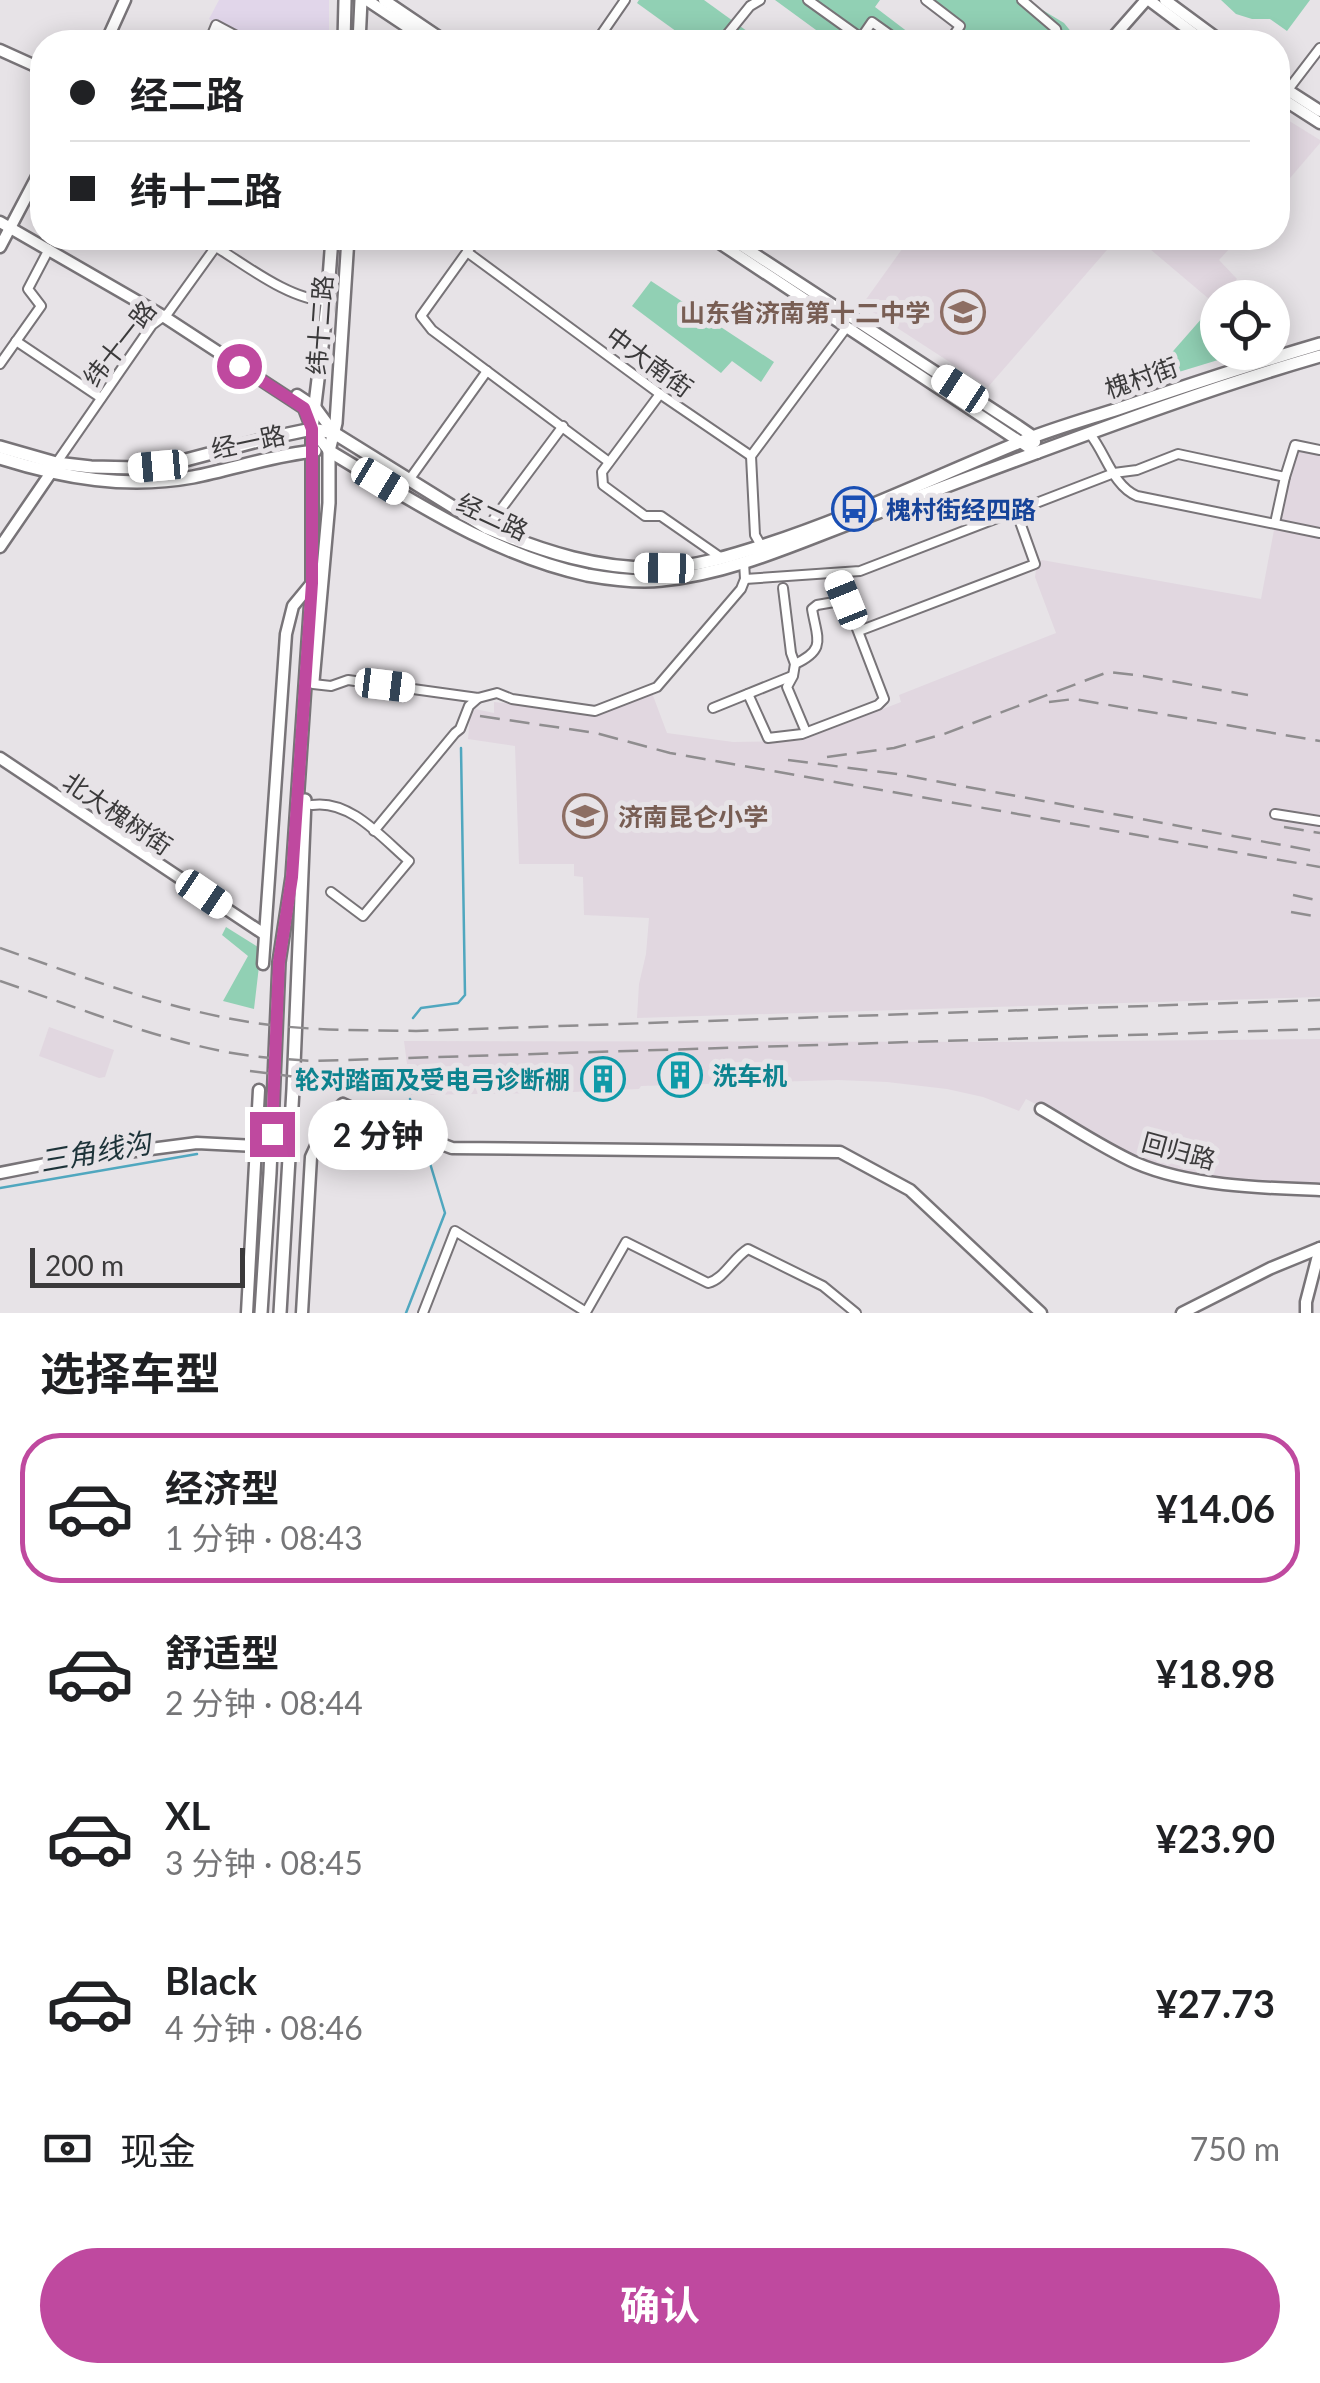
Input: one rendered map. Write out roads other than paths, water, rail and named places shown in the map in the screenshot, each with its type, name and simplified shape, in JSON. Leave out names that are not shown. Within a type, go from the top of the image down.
[{"type":"main road","points":[[344,30],[345,0]]},
{"type":"main road","points":[[360,30],[364,0]]},
{"type":"main road","name":"纬十二路","points":[[261,1313],[279,962],[292,877],[312,583],[312,429],[331,250]]},
{"type":"main road","name":"纬十二路","points":[[280,1313],[306,783],[347,250]]},
{"type":"main road","name":"槐村街","points":[[1027,440],[1320,344]]},
{"type":"main road","name":"槐村街","points":[[1037,453],[1164,405],[1320,356]]},
{"type":"main road","name":"经一路","points":[[0,458],[53,468],[158,466],[312,429],[334,433]]},
{"type":"main road","name":"经二路","points":[[334,433],[487,528],[578,560],[614,567],[664,568],[759,546],[862,509],[1027,440]]},
{"type":"main road","name":"经一路","points":[[0,447],[79,479],[153,481],[191,477],[273,457],[330,451]]},
{"type":"main road","name":"经二路","points":[[330,451],[442,518],[516,553],[588,575],[650,581],[773,553],[1037,453]]},
{"type":"street","points":[[111,30],[124,0]]},
{"type":"street","points":[[364,0],[411,30]]},
{"type":"street","points":[[384,0],[428,30]]},
{"type":"street","points":[[604,30],[625,0]]},
{"type":"street","points":[[731,30],[760,0]]},
{"type":"street","points":[[808,0],[849,30]]},
{"type":"street","points":[[926,0],[960,26],[957,30]]},
{"type":"street","points":[[1022,0],[1056,30]]},
{"type":"street","points":[[1119,30],[1147,0],[1189,30]]},
{"type":"street","points":[[1165,0],[1206,30]]},
{"type":"street","points":[[1290,80],[1320,48]]},
{"type":"street","points":[[0,50],[30,64]]},
{"type":"street","points":[[1290,95],[1320,111]]},
{"type":"street","points":[[1290,97],[1320,122]]},
{"type":"street","points":[[0,248],[6,222],[30,185]]},
{"type":"street","name":"经二路","points":[[6,222],[30,237]]},
{"type":"street","name":"经二路","points":[[6,222],[30,236]]},
{"type":"street","points":[[0,364],[41,306],[28,289],[48,250]]},
{"type":"street","name":"经二路","points":[[52,250],[166,315],[304,408],[312,429],[330,451]]},
{"type":"street","name":"经二路","points":[[54,250],[315,407],[334,433]]},
{"type":"street","name":"纬十一路","points":[[53,468],[152,325],[166,315],[213,250]]},
{"type":"street","points":[[222,250],[274,282],[316,300],[327,300]]},
{"type":"street","points":[[732,250],[846,328],[1027,440]]},
{"type":"street","points":[[748,250],[1027,440],[1037,453]]},
{"type":"street","points":[[467,252],[421,316],[432,330],[609,462]]},
{"type":"street","name":"中大南街","points":[[467,252],[750,456]]},
{"type":"street","points":[[759,546],[750,456],[846,328]]},
{"type":"street","points":[[16,340],[101,398]]},
{"type":"street","points":[[409,480],[487,371]]},
{"type":"street","points":[[660,394],[602,472],[602,485],[645,516],[662,516],[720,557]]},
{"type":"street","points":[[487,528],[562,426]]},
{"type":"street","points":[[1090,434],[1124,491],[1320,533]]},
{"type":"street","points":[[1275,523],[1295,445],[1320,450]]},
{"type":"street","points":[[745,579],[860,570],[1114,473],[1137,470],[1178,454],[1285,477]]},
{"type":"street","points":[[0,547],[53,468]]},
{"type":"street","points":[[859,631],[1034,564],[1016,510]]},
{"type":"street","points":[[313,684],[331,686],[348,680],[478,698],[497,693],[595,710],[657,687],[741,589],[744,561]]},
{"type":"street","points":[[748,694],[768,738],[806,732],[878,705],[884,699],[836,574]]},
{"type":"street","points":[[263,964],[286,634],[293,606],[312,583]]},
{"type":"street","points":[[783,588],[795,664],[788,686],[806,732]]},
{"type":"street","points":[[795,664],[811,656],[818,644],[812,609],[846,600]]},
{"type":"street","points":[[713,708],[794,676]]},
{"type":"street","points":[[374,831],[460,730],[469,706],[478,698]]},
{"type":"street","name":"北大槐树街","points":[[0,758],[264,934]]},
{"type":"street","points":[[312,805],[340,806],[409,861],[363,916],[331,892]]},
{"type":"street","points":[[1276,814],[1320,820]]},
{"type":"street","points":[[247,1313],[259,1090]]},
{"type":"street","points":[[302,1313],[311,1158],[328,1120],[342,1104],[452,1148],[840,1152],[910,1190],[1041,1313]]},
{"type":"street","name":"回归路","points":[[1041,1109],[1136,1163],[1168,1173],[1259,1187],[1320,1190]]},
{"type":"street","points":[[0,1173],[197,1143],[257,1146]]},
{"type":"street","points":[[422,1313],[455,1231],[586,1312],[626,1242],[708,1284],[715,1282],[748,1249],[823,1286],[856,1313]]},
{"type":"street","points":[[1182,1313],[1320,1248],[1306,1313]]},
{"type":"waterway","points":[[413,1018],[421,1008],[458,1003],[465,995],[461,748]]},
{"type":"waterway","points":[[410,1099],[420,1132]]},
{"type":"waterway","points":[[406,1313],[445,1213],[423,1140]]},
{"type":"waterway","name":"三角线沟","points":[[0,1188],[197,1154]]},
{"type":"railway","points":[[827,757],[894,748],[944,734],[1108,672],[1248,695]]},
{"type":"railway","points":[[1049,702],[1074,699],[1320,741]]},
{"type":"railway","points":[[480,716],[596,733],[670,753],[1320,867]]},
{"type":"railway","points":[[788,760],[897,774],[1320,852]]},
{"type":"railway","points":[[1284,827],[1320,833]]},
{"type":"railway","points":[[1293,895],[1320,901]]},
{"type":"railway","points":[[1291,912],[1320,917]]},
{"type":"railway","points":[[0,948],[191,1010],[256,1023],[336,1030],[416,1031],[1320,1000]]},
{"type":"railway","points":[[0,981],[165,1037],[244,1055],[313,1061],[1320,1029]]},
{"type":"railway","points":[[250,1071],[312,1079]]},
{"type":"place","name":"山东省济南第十二中学","points":[[963,312]]},
{"type":"place","name":"槐村街经四路","points":[[854,509]]},
{"type":"place","name":"济南昆仑小学","points":[[585,816]]},
{"type":"place","name":"洗车机","points":[[680,1075]]},
{"type":"place","name":"轮对踏面及受电弓诊断棚","points":[[603,1079]]}]
